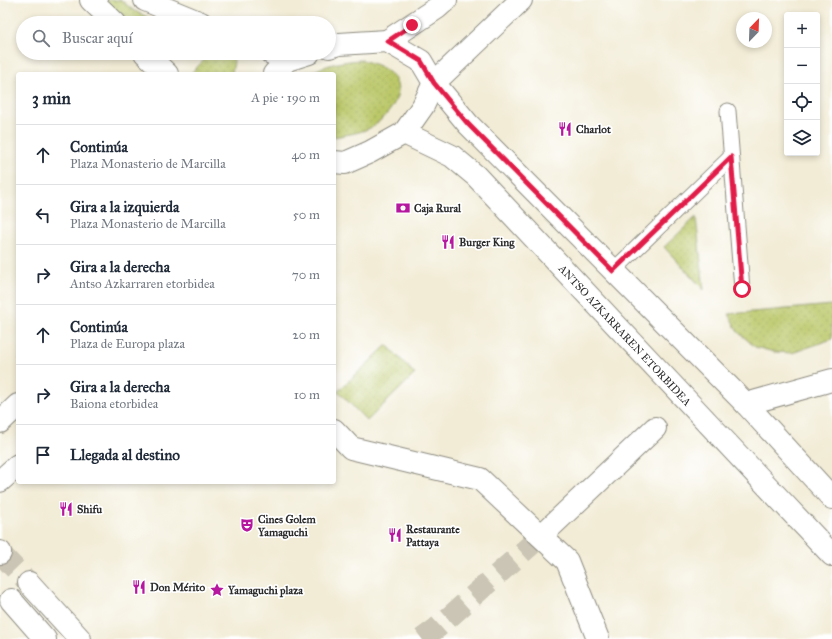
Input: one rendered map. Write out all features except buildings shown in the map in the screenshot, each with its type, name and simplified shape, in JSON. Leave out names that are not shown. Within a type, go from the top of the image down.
[{"type":"street","points":[[92,0],[108,16]]},
{"type":"street","points":[[145,0],[184,16]]},
{"type":"street","points":[[336,45],[388,41],[437,8],[446,0]]},
{"type":"street","points":[[338,166],[370,152],[404,133],[423,106],[434,83],[520,0]]},
{"type":"street","points":[[388,41],[421,61],[434,83],[468,124],[746,404],[832,498]]},
{"type":"street","points":[[152,60],[165,72]]},
{"type":"street","name":"ANTSO AZKARRAREN ETORBIDEA","points":[[404,133],[452,156],[476,176],[832,555]]},
{"type":"street","points":[[746,404],[832,380]]},
{"type":"street","points":[[0,422],[16,407]]},
{"type":"street","points":[[541,536],[655,428]]},
{"type":"street","points":[[336,432],[351,448],[480,479],[567,561],[598,639]]},
{"type":"street","points":[[0,481],[16,467]]},
{"type":"street","points":[[29,583],[80,639]]},
{"type":"street","points":[[11,600],[45,639]]},
{"type":"lane","points":[[728,111],[742,289]]},
{"type":"lane","points":[[613,271],[731,157]]},
{"type":"green space","points":[[105,0],[121,0],[133,10],[145,16],[122,16]]},
{"type":"green space","points":[[204,60],[234,61],[232,72],[192,72]]},
{"type":"green space","points":[[362,60],[380,67],[390,73],[396,80],[398,88],[397,96],[389,111],[377,124],[357,133],[336,137],[336,72],[313,72],[348,61]]},
{"type":"green space","points":[[696,217],[704,290],[664,247]]},
{"type":"green space","points":[[832,305],[832,339],[792,353],[774,352],[755,347],[737,331],[729,314]]},
{"type":"green space","points":[[387,345],[415,374],[367,421],[338,391]]},
{"type":"tunnel","points":[[422,639],[437,628],[541,536]]},
{"type":"tunnel","points":[[0,553],[29,583]]},
{"type":"place","name":"Charlot","points":[[565,129]]},
{"type":"place","name":"Caja Rural","points":[[403,208]]},
{"type":"place","name":"Burger King","points":[[448,242]]},
{"type":"place","name":"Shifu","points":[[66,509]]},
{"type":"place","name":"Cines Golem Yamaguchi","points":[[247,525]]},
{"type":"place","name":"Restaurante Pattaya","points":[[395,535]]},
{"type":"place","name":"Don Mérito","points":[[139,587]]},
{"type":"place","name":"Yamaguchi plaza","points":[[217,590]]},
{"type":"route","points":[[412,25],[388,41],[421,61],[434,83],[468,124],[613,271],[731,157],[742,289]]}]
